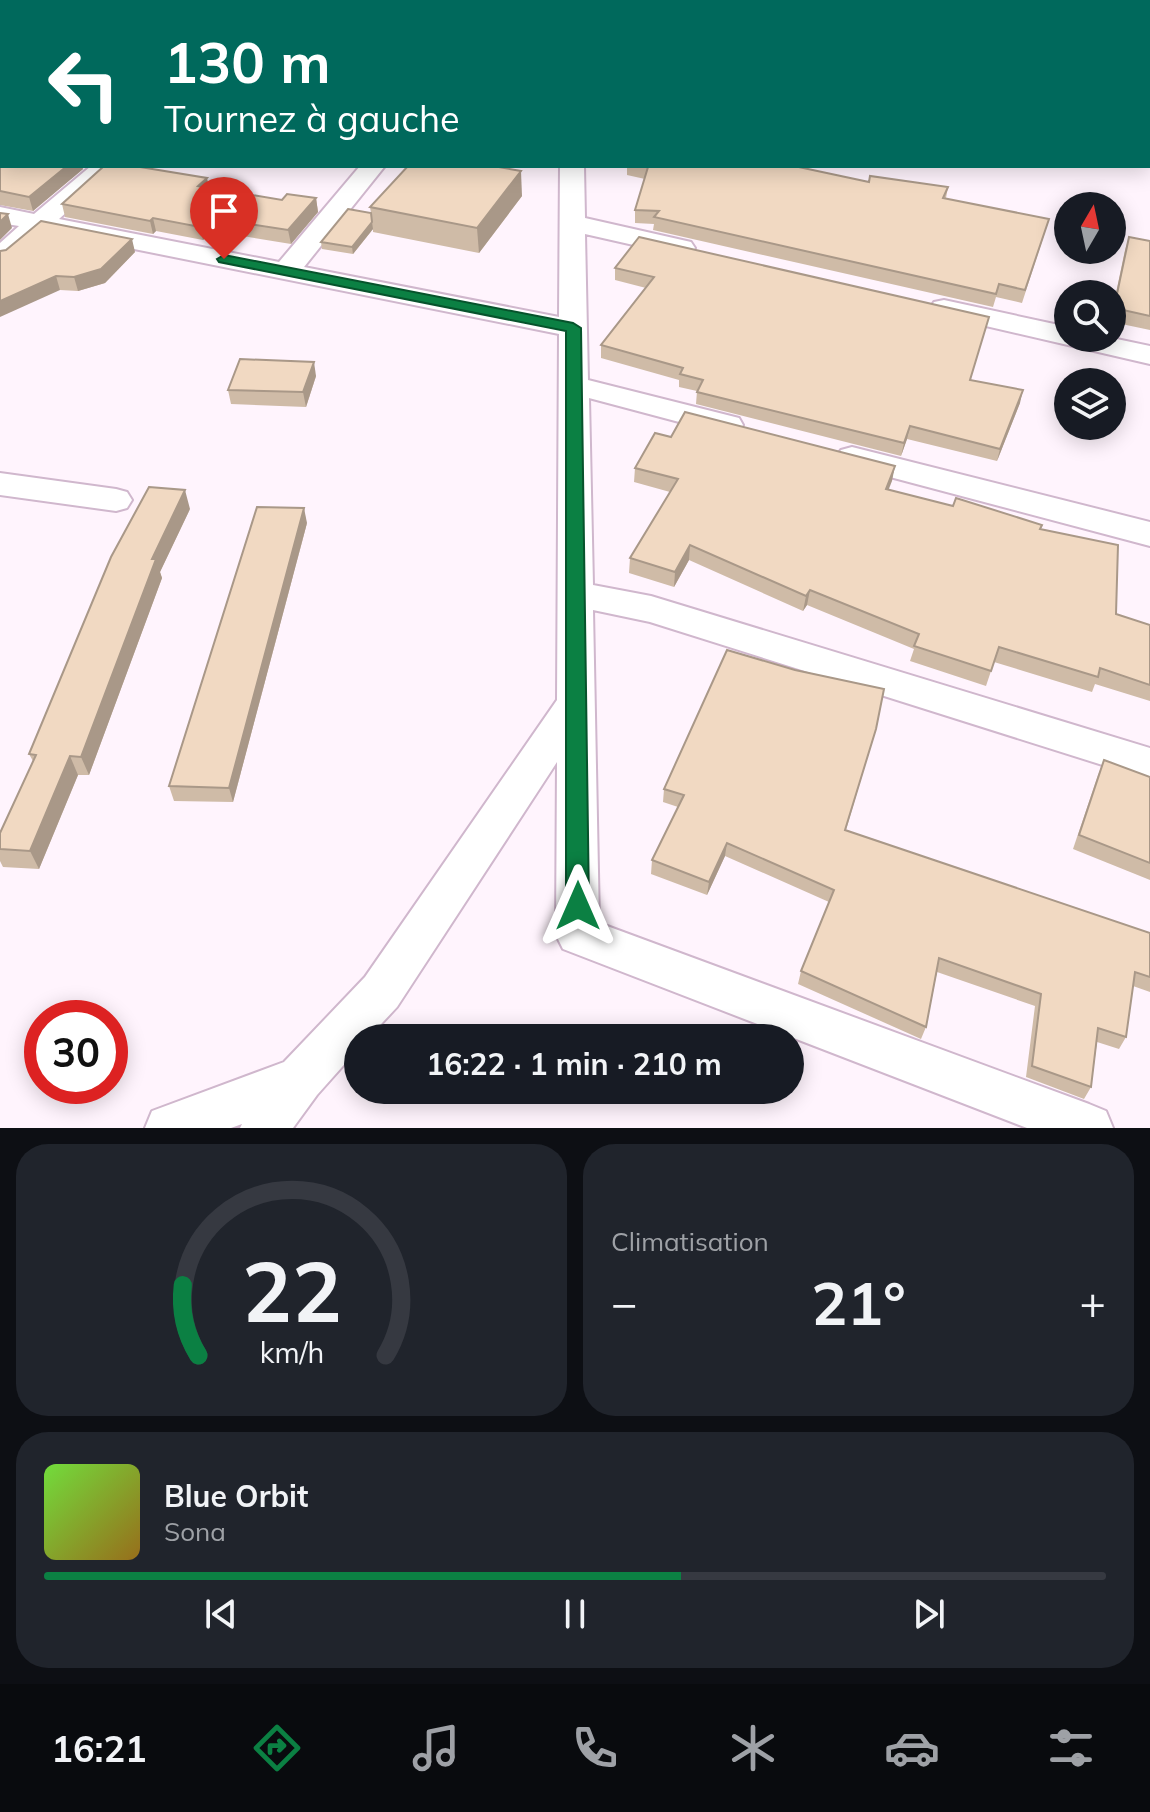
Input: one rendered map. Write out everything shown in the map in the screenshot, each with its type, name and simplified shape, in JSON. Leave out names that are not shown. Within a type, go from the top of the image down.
[{"type":"street","points":[[0,256],[104,168]]},
{"type":"street","points":[[286,271],[371,168]]},
{"type":"street","points":[[572,168],[578,935],[1089,1128]]},
{"type":"street","points":[[0,215],[573,328]]},
{"type":"street","points":[[573,223],[712,255]]},
{"type":"street","points":[[913,301],[1054,333]]},
{"type":"street","points":[[1126,349],[1150,355]]},
{"type":"street","points":[[573,385],[756,432]]},
{"type":"street","points":[[816,448],[1150,534]]},
{"type":"street","points":[[0,484],[116,500]]},
{"type":"street","points":[[575,594],[651,609],[1150,764]]},
{"type":"street","points":[[264,1128],[300,1079],[381,992],[576,703]]},
{"type":"street","points":[[169,1128],[300,1079]]},
{"type":"building","points":[[0,168],[65,168],[29,197],[0,191]]},
{"type":"building","points":[[102,168],[146,168],[207,178],[198,186],[282,200],[287,194],[316,198],[288,230],[209,218],[200,227],[62,204]]},
{"type":"building","points":[[406,168],[504,168],[521,171],[477,228],[370,207]]},
{"type":"building","points":[[648,168],[803,168],[869,182],[870,176],[948,187],[943,198],[1049,219],[1025,290],[999,284],[996,294],[654,217],[659,211],[635,210]]},
{"type":"building","points":[[348,209],[371,213],[372,222],[352,247],[321,242]]},
{"type":"building","points":[[41,221],[132,239],[101,269],[74,277],[56,276],[0,301],[0,251],[6,250]]},
{"type":"building","points":[[639,237],[989,317],[970,380],[1023,390],[1000,449],[910,426],[904,443],[697,392],[703,380],[680,374],[683,368],[601,345],[654,277],[615,268]]},
{"type":"building","points":[[1129,237],[1150,241],[1150,316],[1126,311],[1126,280],[1120,280],[1123,264],[1126,264]]},
{"type":"building","points":[[240,359],[314,362],[303,392],[228,390]]},
{"type":"building","points":[[685,412],[895,466],[886,489],[953,506],[956,498],[1042,525],[1040,529],[1118,545],[1116,614],[1150,625],[1150,685],[1100,668],[1098,677],[999,647],[991,671],[914,646],[919,634],[810,590],[806,596],[690,545],[675,572],[630,558],[678,479],[635,468],[655,433],[671,437]]},
{"type":"building","points":[[149,487],[185,490],[152,559],[156,559],[81,757],[70,756],[30,851],[0,849],[0,833],[36,755],[29,754],[111,557]]},
{"type":"building","points":[[257,507],[304,508],[229,788],[169,786]]},
{"type":"building","points":[[727,650],[795,670],[884,689],[876,729],[845,830],[1150,933],[1150,977],[1135,972],[1126,1037],[1098,1028],[1091,1087],[1032,1066],[1041,994],[939,958],[926,1027],[801,971],[834,890],[727,843],[709,882],[652,860],[684,795],[664,789]]},
{"type":"building","points":[[1104,760],[1150,777],[1150,863],[1079,835]]},
{"type":"route","points":[[224,259],[573,328],[578,906]]}]
